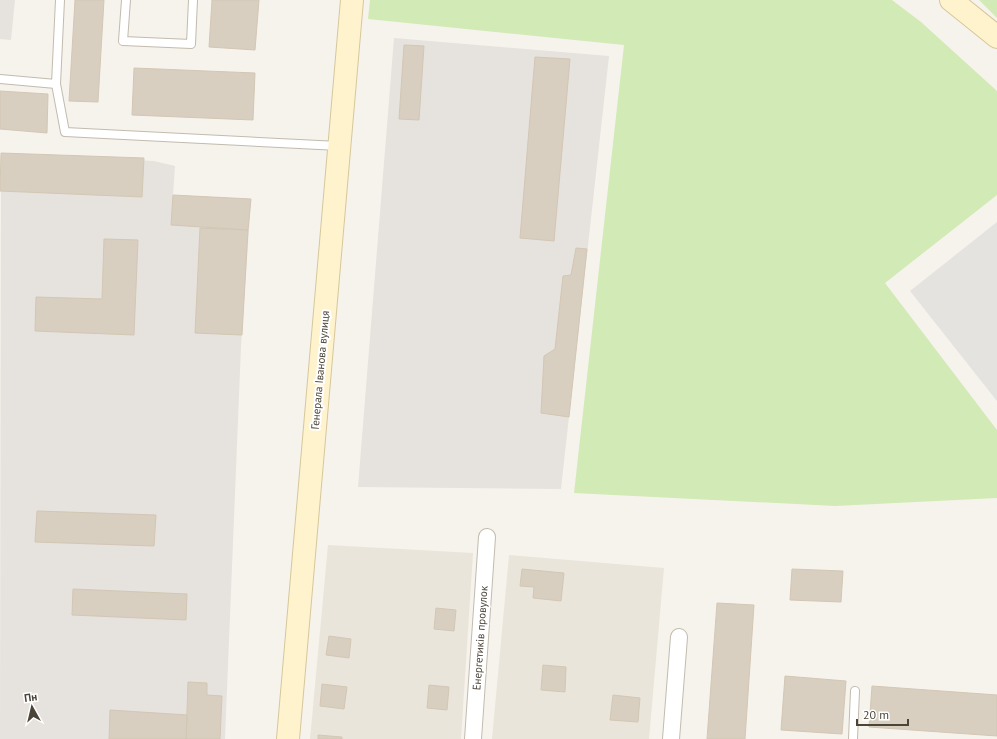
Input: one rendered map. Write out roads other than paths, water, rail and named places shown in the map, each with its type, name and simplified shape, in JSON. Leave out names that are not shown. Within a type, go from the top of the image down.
[{"type":"street","name":"Генерала Іванова вулиця","points":[[288,739],[352,0]]},
{"type":"street","points":[[951,0],[997,37]]},
{"type":"street","name":"Енергетиків провулок","points":[[472,739],[486,537]]},
{"type":"street","points":[[672,739],[679,637]]},
{"type":"lane","points":[[60,0],[56,84],[65,132],[339,146]]},
{"type":"lane","points":[[126,0],[123,42],[191,44],[193,0]]},
{"type":"lane","points":[[0,79],[56,84]]},
{"type":"lane","points":[[853,739],[855,692]]}]
